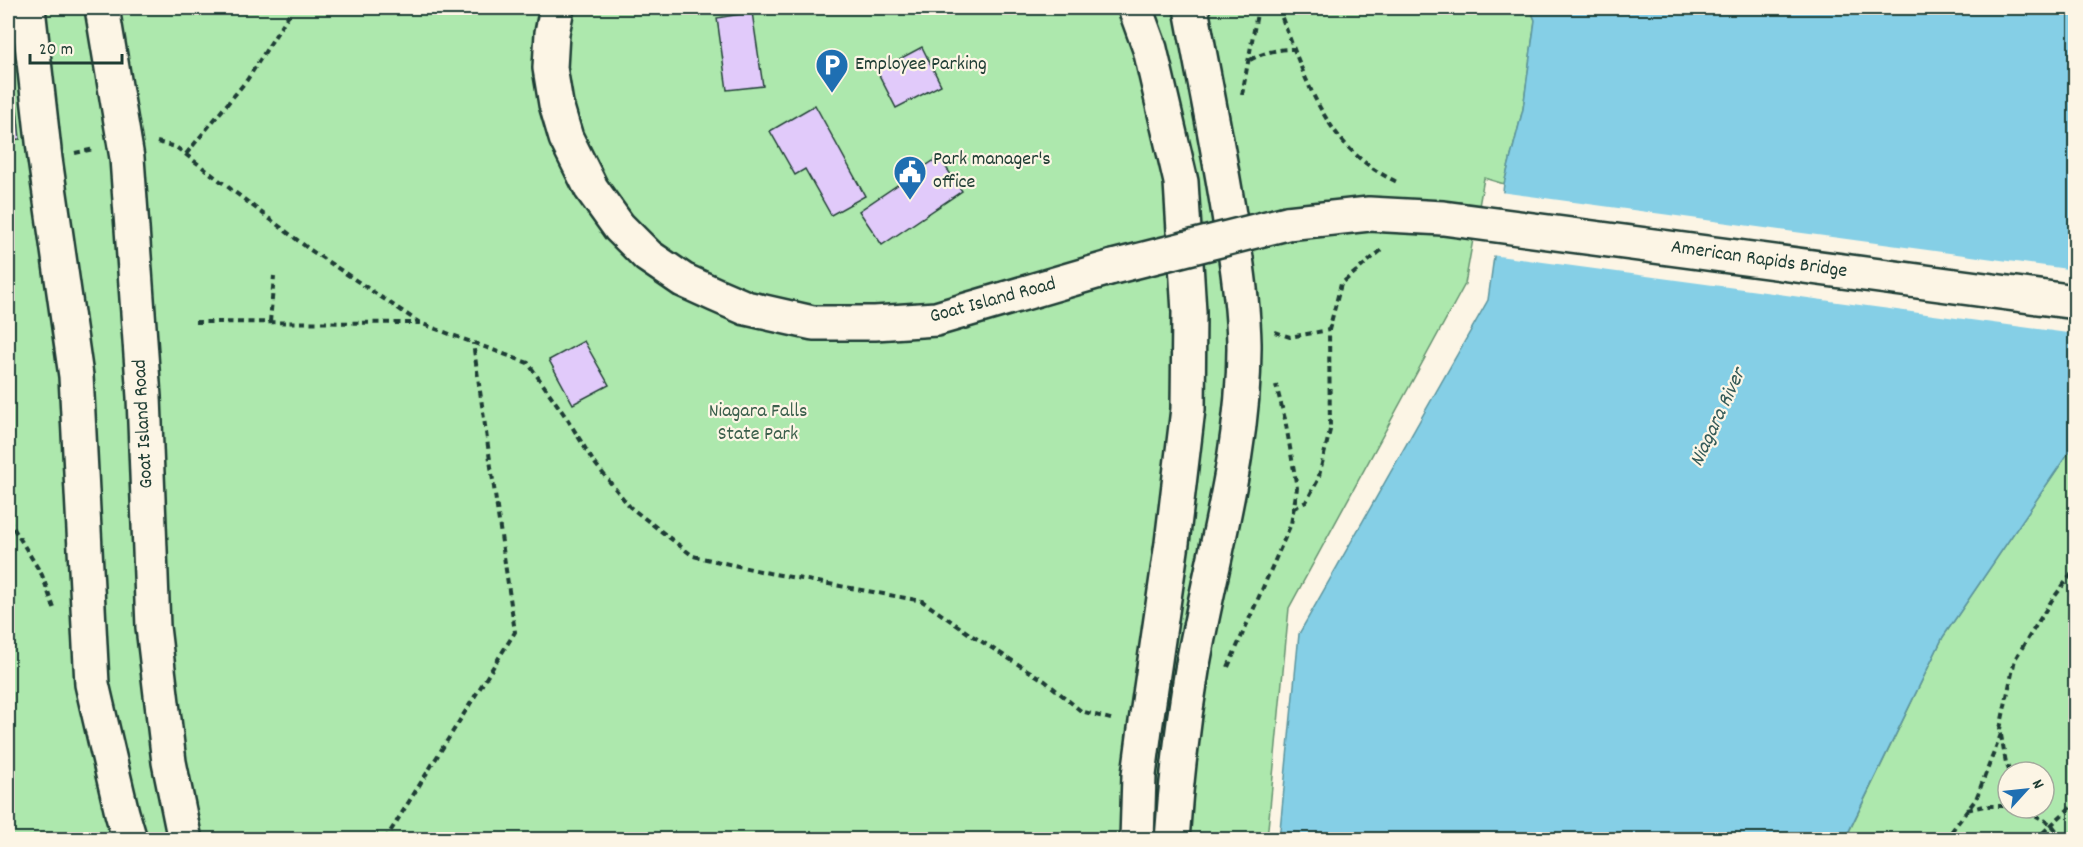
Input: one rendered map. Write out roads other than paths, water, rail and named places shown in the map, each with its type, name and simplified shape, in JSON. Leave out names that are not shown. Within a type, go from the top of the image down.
[{"type":"street","points":[[28,8],[45,159],[76,376],[92,684],[130,840]]},
{"type":"street","name":"Goat Island Road","points":[[102,8],[125,142],[144,397],[153,627],[169,762],[185,840]]},
{"type":"street","name":"Goat Island Road","points":[[557,8],[552,33],[550,68],[556,104],[566,138],[591,188],[619,227],[648,256],[683,280],[746,308],[813,323],[875,323],[936,319],[1113,267],[1287,223],[1369,214],[1443,218]]},
{"type":"street","points":[[1135,8],[1150,49],[1181,182],[1189,312],[1188,409],[1172,543],[1144,729],[1139,775],[1137,840]]},
{"type":"street","points":[[1172,840],[1175,796],[1193,665],[1232,479],[1244,343],[1239,276],[1230,216],[1191,8]]},
{"type":"street","name":"American Rapids Bridge","points":[[1443,218],[2076,302]]},
{"type":"water","name":"Niagara River","points":[[1530,8],[2075,8],[2075,443],[1943,637],[1845,839],[1279,840],[1299,634],[1488,300],[1504,184],[1523,109],[1535,20]]},
{"type":"place","name":"Employee Parking","points":[[832,94]]},
{"type":"place","name":"Park manager's office","points":[[910,201]]},
{"type":"park label","name":"Niagara Falls State Park","points":[[758,424]]}]
